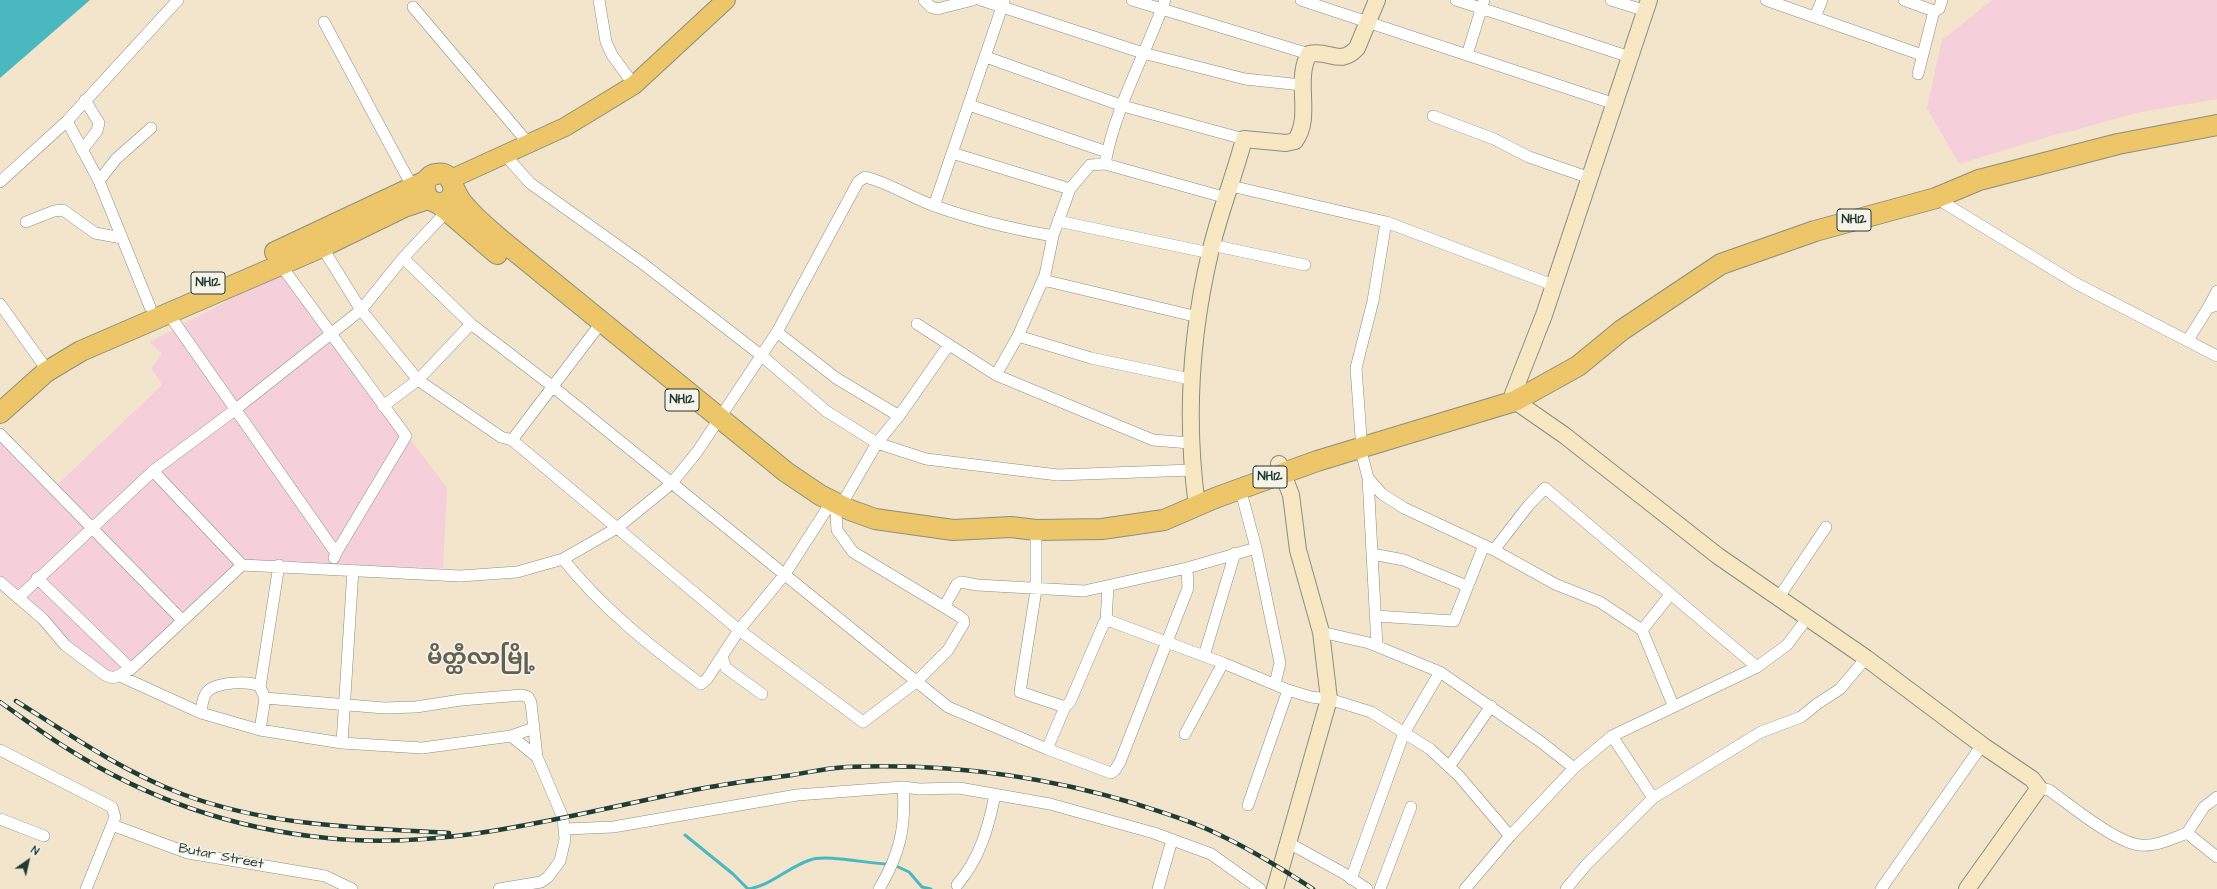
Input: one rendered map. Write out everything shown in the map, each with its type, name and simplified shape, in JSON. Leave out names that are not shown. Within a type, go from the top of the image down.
[{"type":"highway","name":"NH12","points":[[1011,527],[1036,530],[1102,529],[1164,520],[1196,499],[1281,468],[1361,442],[1518,396],[1578,366],[1622,330],[1721,264],[1815,231],[1936,198],[1979,180],[2118,144],[2217,125]]},
{"type":"highway","name":"NH12","points":[[430,197],[433,175],[438,173],[452,184],[466,207],[598,327]]},
{"type":"highway","name":"NH12","points":[[0,413],[46,372],[81,351],[229,273],[430,197],[450,200],[452,184]]},
{"type":"highway","name":"NH12","points":[[0,399],[45,367],[78,339],[280,264],[322,247],[404,207],[430,197]]},
{"type":"highway","name":"NH12","points":[[430,197],[598,327],[716,422],[834,508],[875,519],[953,530],[1011,527],[1038,522],[1124,517],[1158,510],[1240,488],[1281,468]]},
{"type":"main road","points":[[452,184],[505,155],[565,127],[634,85],[726,0]]},
{"type":"street","points":[[0,182],[67,121],[178,0]]},
{"type":"street","points":[[600,0],[606,42],[612,55],[634,85]]},
{"type":"street","points":[[924,0],[931,7],[937,9],[973,0]]},
{"type":"street","points":[[981,0],[1003,3],[1143,52],[1245,79],[1302,85]]},
{"type":"street","points":[[1132,0],[1163,5],[1309,54],[1315,53],[1345,58],[1358,48],[1377,0]]},
{"type":"street","points":[[1301,0],[1615,104]]},
{"type":"street","points":[[1456,0],[1483,4],[1630,57]]},
{"type":"street","points":[[1611,0],[1647,6],[1553,285],[1518,396],[1564,435],[1718,556],[1866,658],[1982,745],[2032,779],[2039,788],[2049,790],[2117,837],[2140,846],[2168,840],[2187,833],[2204,807],[2217,797]]},
{"type":"street","points":[[1766,0],[1922,55]]},
{"type":"street","points":[[1815,17],[1822,0]]},
{"type":"street","points":[[1904,0],[1934,11],[1939,9],[1942,0]]},
{"type":"street","points":[[934,206],[986,57],[1003,3]]},
{"type":"street","points":[[1467,55],[1483,4]]},
{"type":"street","points":[[1105,164],[1107,152],[1123,106],[1143,52],[1163,5]]},
{"type":"street","points":[[412,7],[529,144]]},
{"type":"street","points":[[1918,74],[1934,11]]},
{"type":"street","points":[[18,598],[91,527],[153,471],[236,409],[361,310],[403,258],[430,197],[324,22]]},
{"type":"street","points":[[986,57],[1123,106],[1244,139],[1286,143],[1295,141],[1302,126],[1302,85],[1306,60],[1309,54]]},
{"type":"street","points":[[82,150],[97,131],[99,123],[85,100]]},
{"type":"street","points":[[969,105],[1107,152]]},
{"type":"street","points":[[1433,116],[1494,139],[1529,157],[1590,178]]},
{"type":"street","points":[[67,121],[99,181],[122,238],[159,310],[236,409],[336,553]]},
{"type":"street","points":[[99,181],[116,158],[151,128]]},
{"type":"street","points":[[1196,499],[1190,443],[1190,379],[1198,317],[1211,249],[1244,139]]},
{"type":"street","points":[[952,153],[1070,189]]},
{"type":"street","points":[[505,155],[530,183],[642,263],[762,356],[826,411],[877,443],[926,460],[1058,475],[1192,470]]},
{"type":"street","points":[[996,376],[1018,336],[1043,280],[1058,221],[1070,189],[1090,165],[1105,164],[1229,192],[1386,222],[1553,285]]},
{"type":"street","points":[[0,582],[43,619],[65,645],[105,675],[113,678],[120,676],[131,669],[242,565],[278,565],[460,576],[517,572],[563,559],[617,528],[671,484],[697,452],[777,332],[858,182],[865,176],[879,180],[934,206],[997,226],[1054,236]]},
{"type":"street","points":[[1936,198],[2077,284],[2217,356]]},
{"type":"street","points":[[26,222],[54,210],[63,210],[95,233],[122,238]]},
{"type":"street","points":[[1058,221],[1305,265]]},
{"type":"street","points":[[1377,646],[1368,478],[1361,442],[1356,368],[1373,302],[1386,222]]},
{"type":"street","points":[[322,247],[361,310],[418,380],[501,437],[512,440],[739,630],[863,722],[916,682],[948,650],[964,623],[963,619],[959,616],[853,552],[837,530],[834,508]]},
{"type":"street","points":[[403,258],[471,324],[552,386],[948,707],[1047,749],[1111,773],[1115,770],[1168,642],[1188,588],[1187,568]]},
{"type":"street","points":[[280,264],[406,436],[336,553],[330,568]]},
{"type":"street","points":[[1043,280],[1198,317]]},
{"type":"street","points":[[2188,340],[2212,307],[2217,292]]},
{"type":"street","points":[[0,304],[45,367]]},
{"type":"street","points":[[383,406],[418,380],[471,324]]},
{"type":"street","points":[[917,324],[948,346],[996,376],[1153,440],[1190,443]]},
{"type":"street","points":[[512,440],[598,327]]},
{"type":"street","points":[[777,332],[836,378],[899,416]]},
{"type":"street","points":[[1018,336],[1092,358],[1190,379]]},
{"type":"street","points":[[563,559],[584,585],[617,617],[662,656],[701,684],[707,679],[739,630],[785,574],[834,508],[877,443],[899,416],[948,346]]},
{"type":"street","points":[[0,434],[182,620]]},
{"type":"street","points":[[1275,889],[1328,698],[1321,632],[1298,550],[1291,495],[1281,468]]},
{"type":"street","points":[[153,471],[242,565]]},
{"type":"street","points":[[1368,478],[1382,494],[1404,508],[1494,550],[1555,584],[1600,602],[1642,630],[1673,705]]},
{"type":"street","points":[[1240,488],[1256,548],[1280,662],[1275,684]]},
{"type":"street","points":[[1494,550],[1528,506],[1545,488],[1757,667]]},
{"type":"street","points":[[1779,598],[1826,527]]},
{"type":"street","points":[[1036,530],[1036,590],[1020,692],[1065,707]]},
{"type":"street","points":[[1375,616],[1454,621],[1484,545]]},
{"type":"street","points":[[944,607],[957,584],[961,582],[977,586],[1036,590],[1084,591],[1187,568],[1256,548]]},
{"type":"street","points":[[1204,656],[1236,553]]},
{"type":"street","points":[[1372,554],[1404,560],[1467,586]]},
{"type":"street","points":[[260,730],[265,698],[260,686],[278,565]]},
{"type":"street","points":[[342,743],[353,570]]},
{"type":"street","points":[[37,578],[131,669]]},
{"type":"street","points":[[1047,749],[1065,707],[1070,702],[1104,623],[1106,622],[1108,586]]},
{"type":"street","points":[[1642,630],[1670,595]]},
{"type":"street","points":[[1465,889],[1510,836],[1574,768],[1612,736],[1673,705],[1757,667],[1787,645],[1808,617]]},
{"type":"street","points":[[1106,622],[1110,621],[1168,642],[1224,663],[1288,690],[1311,697],[1328,698],[1371,712],[1430,749],[1449,767],[1510,836]]},
{"type":"street","points":[[1321,632],[1377,646],[1440,672],[1491,706],[1574,768]]},
{"type":"street","points":[[722,657],[726,668],[762,694]]},
{"type":"street","points":[[1566,889],[1587,864],[1653,798],[1760,732],[1801,716],[1840,689],[1866,658]]},
{"type":"street","points":[[1185,734],[1224,663]]},
{"type":"street","points":[[1351,879],[1404,733],[1440,672]]},
{"type":"street","points":[[120,676],[201,713],[260,730],[342,743],[422,748],[511,736],[534,728]]},
{"type":"street","points":[[201,713],[206,693],[211,687],[220,684],[255,684],[260,686]]},
{"type":"street","points":[[1248,805],[1288,690]]},
{"type":"street","points":[[265,698],[344,703],[384,708],[416,707],[460,700],[522,695],[528,697],[531,703],[537,757],[558,804],[565,829],[565,839],[560,861],[548,877],[541,882],[499,889]]},
{"type":"street","points":[[1449,767],[1491,706]]},
{"type":"street","points":[[511,736],[537,757]]},
{"type":"street","points":[[1612,736],[1653,798]]},
{"type":"street","points":[[1881,889],[1982,745]]},
{"type":"street","points":[[0,750],[112,807],[115,817],[86,889]]},
{"type":"street","points":[[565,829],[613,827],[797,795],[903,787],[919,789],[959,788],[1050,804],[1172,840],[1211,854],[1260,889]]},
{"type":"street","points":[[879,889],[891,870],[900,843],[905,817],[903,787]]},
{"type":"street","points":[[1967,889],[2039,788]]},
{"type":"street","points":[[957,885],[969,871],[979,853],[988,830],[994,795]]},
{"type":"street","points":[[1380,889],[1411,807]]},
{"type":"street","points":[[0,819],[44,836]]},
{"type":"street","name":"Butar Street","points":[[112,825],[188,853],[324,876],[352,889]]},
{"type":"street","points":[[2187,833],[2217,857]]},
{"type":"street","points":[[1158,889],[1172,840]]},
{"type":"street","points":[[1287,842],[1367,889]]},
{"type":"shaded area","points":[[1992,0],[2217,0],[2217,99],[2135,113],[2060,133],[1959,164],[1927,108],[1942,40]]},
{"type":"shaded area","points":[[287,269],[383,403],[447,488],[443,568],[238,562],[174,623],[108,680],[0,584],[0,431],[56,486],[162,385],[151,368],[162,354],[150,342]]},
{"type":"water","points":[[0,0],[90,0],[0,78]]},
{"type":"waterway","points":[[685,835],[733,874],[748,889]]},
{"type":"waterway","points":[[747,889],[763,885],[794,867],[817,858],[889,864]]},
{"type":"waterway","points":[[894,865],[909,872],[922,887],[931,889]]},
{"type":"railway","points":[[16,701],[97,752],[138,775],[182,794],[214,805],[247,813],[314,824],[449,833]]},
{"type":"railway","points":[[0,702],[42,732],[98,767],[160,797],[225,819],[293,834],[376,841],[424,839],[472,834],[568,817],[710,787],[826,769],[882,766],[919,767],[955,769],[1027,778],[1098,793],[1133,803],[1179,818],[1213,832],[1258,855],[1313,889]]},
{"type":"district","name":"မိတ္ထီလာမြို့","points":[[481,659]]}]
